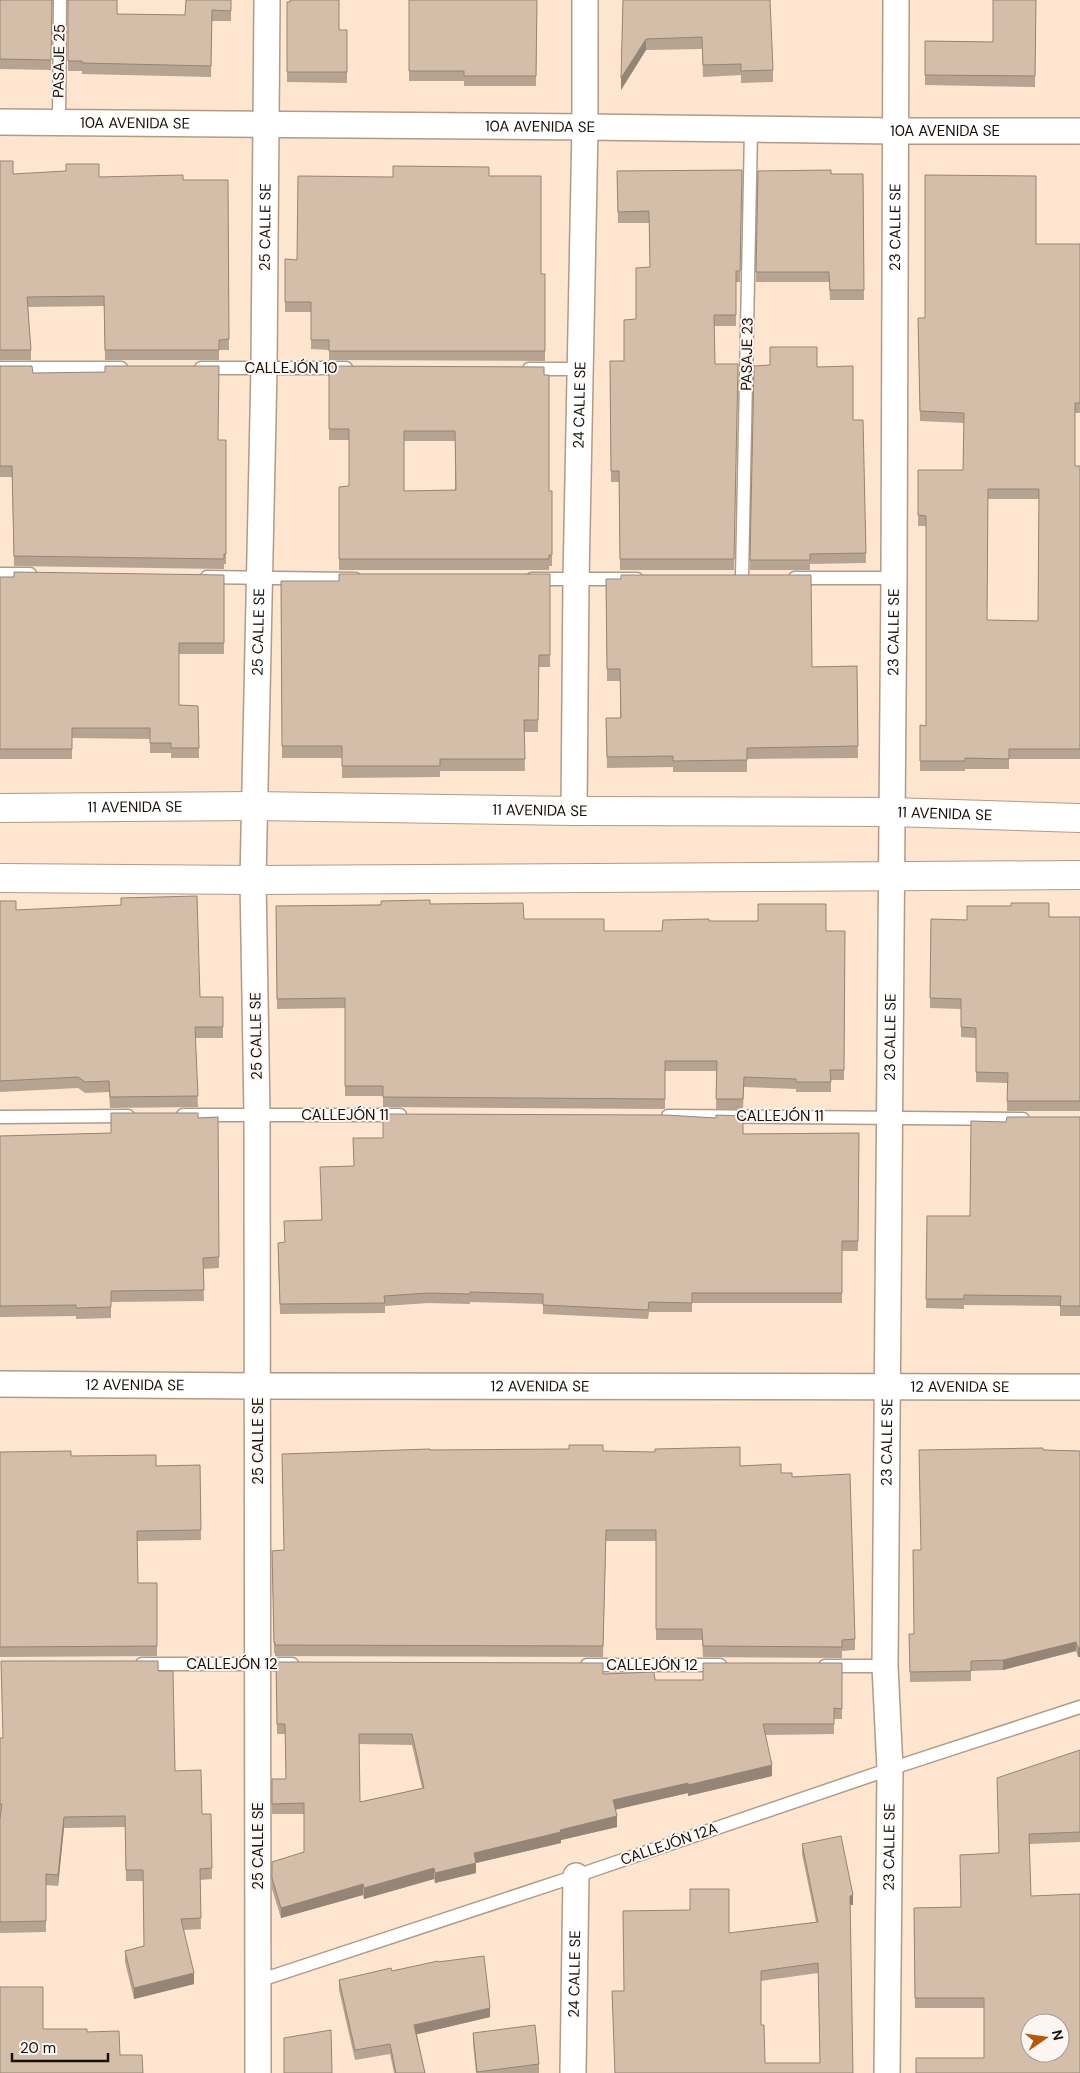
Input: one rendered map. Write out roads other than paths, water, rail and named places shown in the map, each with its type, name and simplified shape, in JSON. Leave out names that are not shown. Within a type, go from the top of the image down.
[{"type":"street","name":"25 CALLE SE","points":[[258,2073],[257,1115],[253,880],[264,368],[267,0]]},
{"type":"street","name":"24 CALLE SE","points":[[574,811],[576,580],[585,126],[584,0]]},
{"type":"street","name":"23 CALLE SE","points":[[887,2073],[890,1769],[885,1666],[894,578],[896,0]]},
{"type":"street","name":"10A AVENIDA SE","points":[[0,122],[585,126],[896,132],[1080,131]]},
{"type":"street","name":"11 AVENIDA SE","points":[[0,808],[254,806],[574,811],[891,812],[1080,818]]},
{"type":"street","points":[[0,878],[253,880],[1080,875]]},
{"type":"street","name":"12 AVENIDA SE","points":[[0,1384],[887,1388],[1080,1387]]},
{"type":"street","name":"24 CALLE SE","points":[[573,2073],[576,1876]]},
{"type":"lane","name":"PASAJE 25","points":[[59,122],[60,0]]},
{"type":"lane","name":"PASAJE 23","points":[[742,577],[751,130]]},
{"type":"lane","points":[[0,368],[137,368]]},
{"type":"lane","name":"CALLEJÓN 10","points":[[186,368],[363,368]]},
{"type":"lane","points":[[512,369],[581,369]]},
{"type":"lane","points":[[0,574],[40,575]]},
{"type":"lane","points":[[199,577],[368,579]]},
{"type":"lane","points":[[516,579],[654,578]]},
{"type":"lane","points":[[780,578],[894,578]]},
{"type":"lane","name":"CALLEJÓN 11","points":[[168,1116],[416,1115]]},
{"type":"lane","points":[[0,1117],[138,1116]]},
{"type":"lane","name":"CALLEJÓN 11","points":[[653,1116],[1032,1119]]},
{"type":"lane","name":"CALLEJÓN 12","points":[[129,1664],[307,1664]]},
{"type":"lane","name":"CALLEJÓN 12","points":[[576,1665],[735,1666]]},
{"type":"lane","points":[[815,1666],[885,1666]]},
{"type":"lane","name":"CALLEJÓN 12A","points":[[258,1980],[576,1876],[890,1769],[1080,1707]]}]
